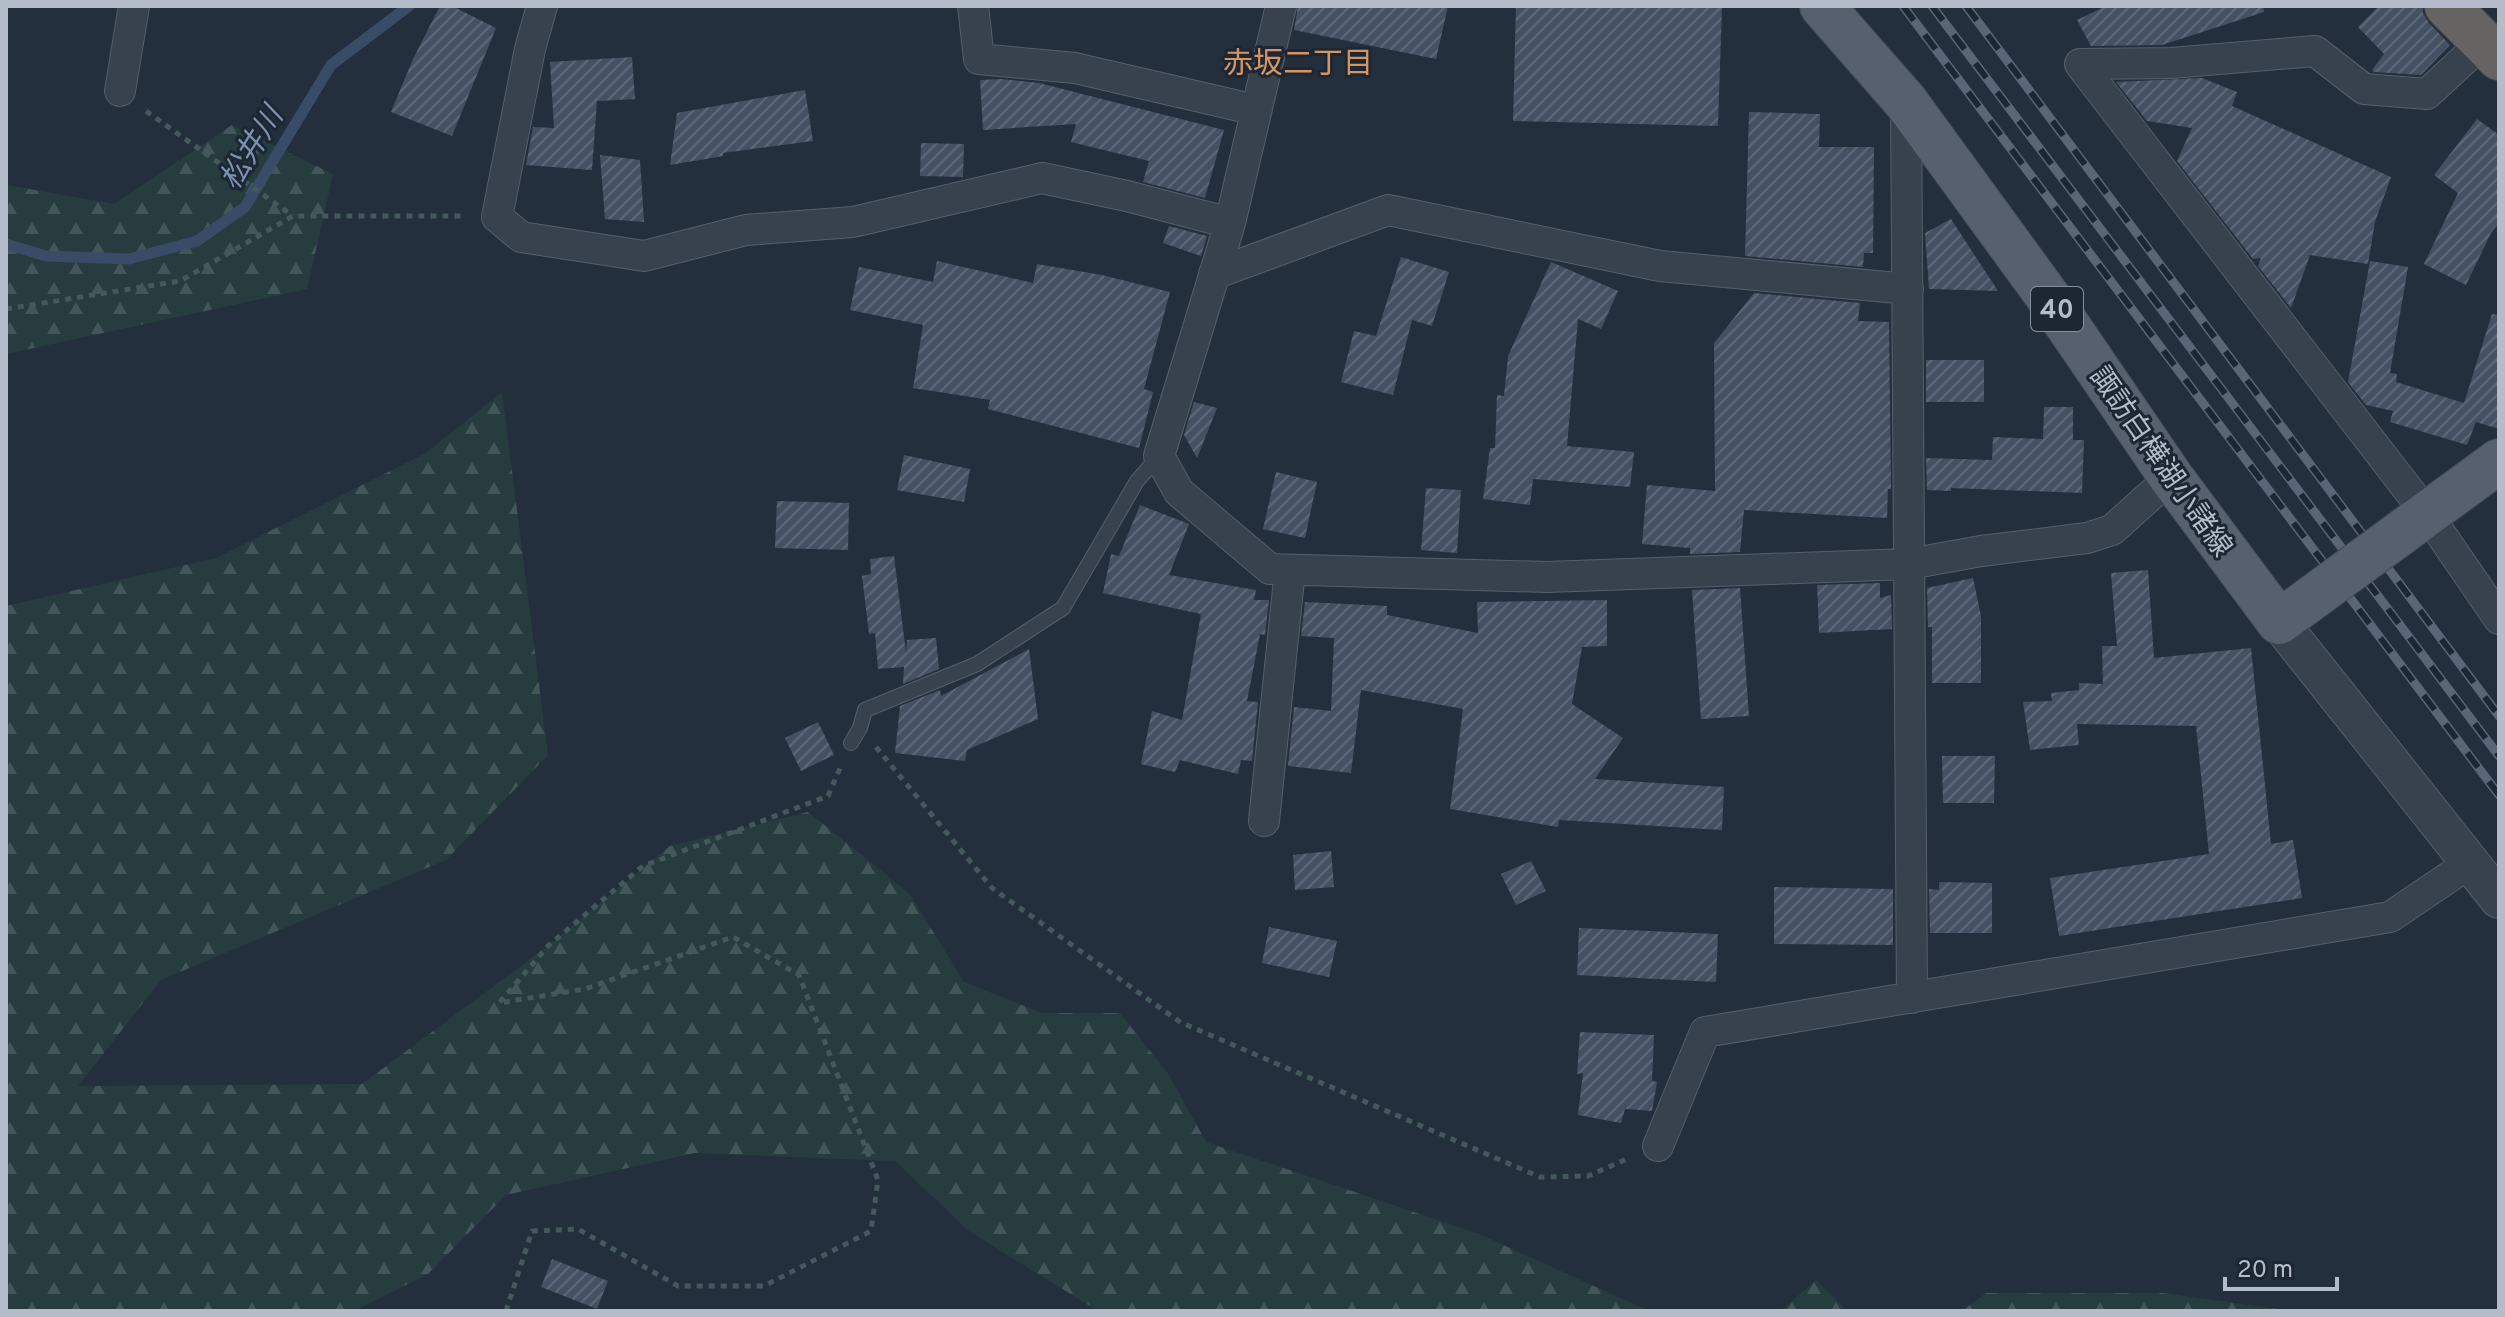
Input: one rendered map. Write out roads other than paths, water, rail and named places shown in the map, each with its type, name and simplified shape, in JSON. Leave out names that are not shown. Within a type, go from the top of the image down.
[{"type":"highway","points":[[2447,6],[2491,50]]},
{"type":"main road","name":"諏訪白樺湖小諸線","points":[[1822,6],[1906,102],[2051,301],[2171,477],[2292,613]]},
{"type":"main road","points":[[2292,613],[2499,461]]},
{"type":"street","points":[[120,91],[134,6]]},
{"type":"street","points":[[542,6],[530,49],[497,217],[521,237],[644,256],[746,230],[853,222],[1042,178],[1230,223]]},
{"type":"street","points":[[973,6],[979,59],[1075,68],[1256,110]]},
{"type":"street","points":[[1281,6],[1230,223],[1159,456],[1179,492],[1270,569],[1547,577],[1909,564],[1981,551],[2087,538],[2112,530],[2171,477]]},
{"type":"street","points":[[2491,50],[2427,94],[2364,89],[2315,51],[2171,63],[2080,64],[2499,619]]},
{"type":"street","points":[[1906,102],[1912,998]]},
{"type":"street","points":[[1214,274],[1388,210],[1660,266],[1908,289]]},
{"type":"street","points":[[1264,821],[1290,570]]},
{"type":"street","points":[[2292,613],[2499,899]]},
{"type":"street","points":[[1658,1146],[1705,1032],[2390,917],[2470,863]]},
{"type":"lane","points":[[851,743],[860,728],[865,710],[977,664],[1063,608],[1137,481],[1159,456]]},
{"type":"waterway","name":"松井川","points":[[6,244],[46,256],[129,259],[197,241],[245,207],[331,65],[409,6]]},
{"type":"railway","points":[[1903,6],[2499,795]]},
{"type":"railway","points":[[1932,6],[2499,756]]},
{"type":"railway","points":[[1966,6],[2499,716]]},
{"type":"district","name":"赤坂二丁目","points":[[1298,63]]}]
